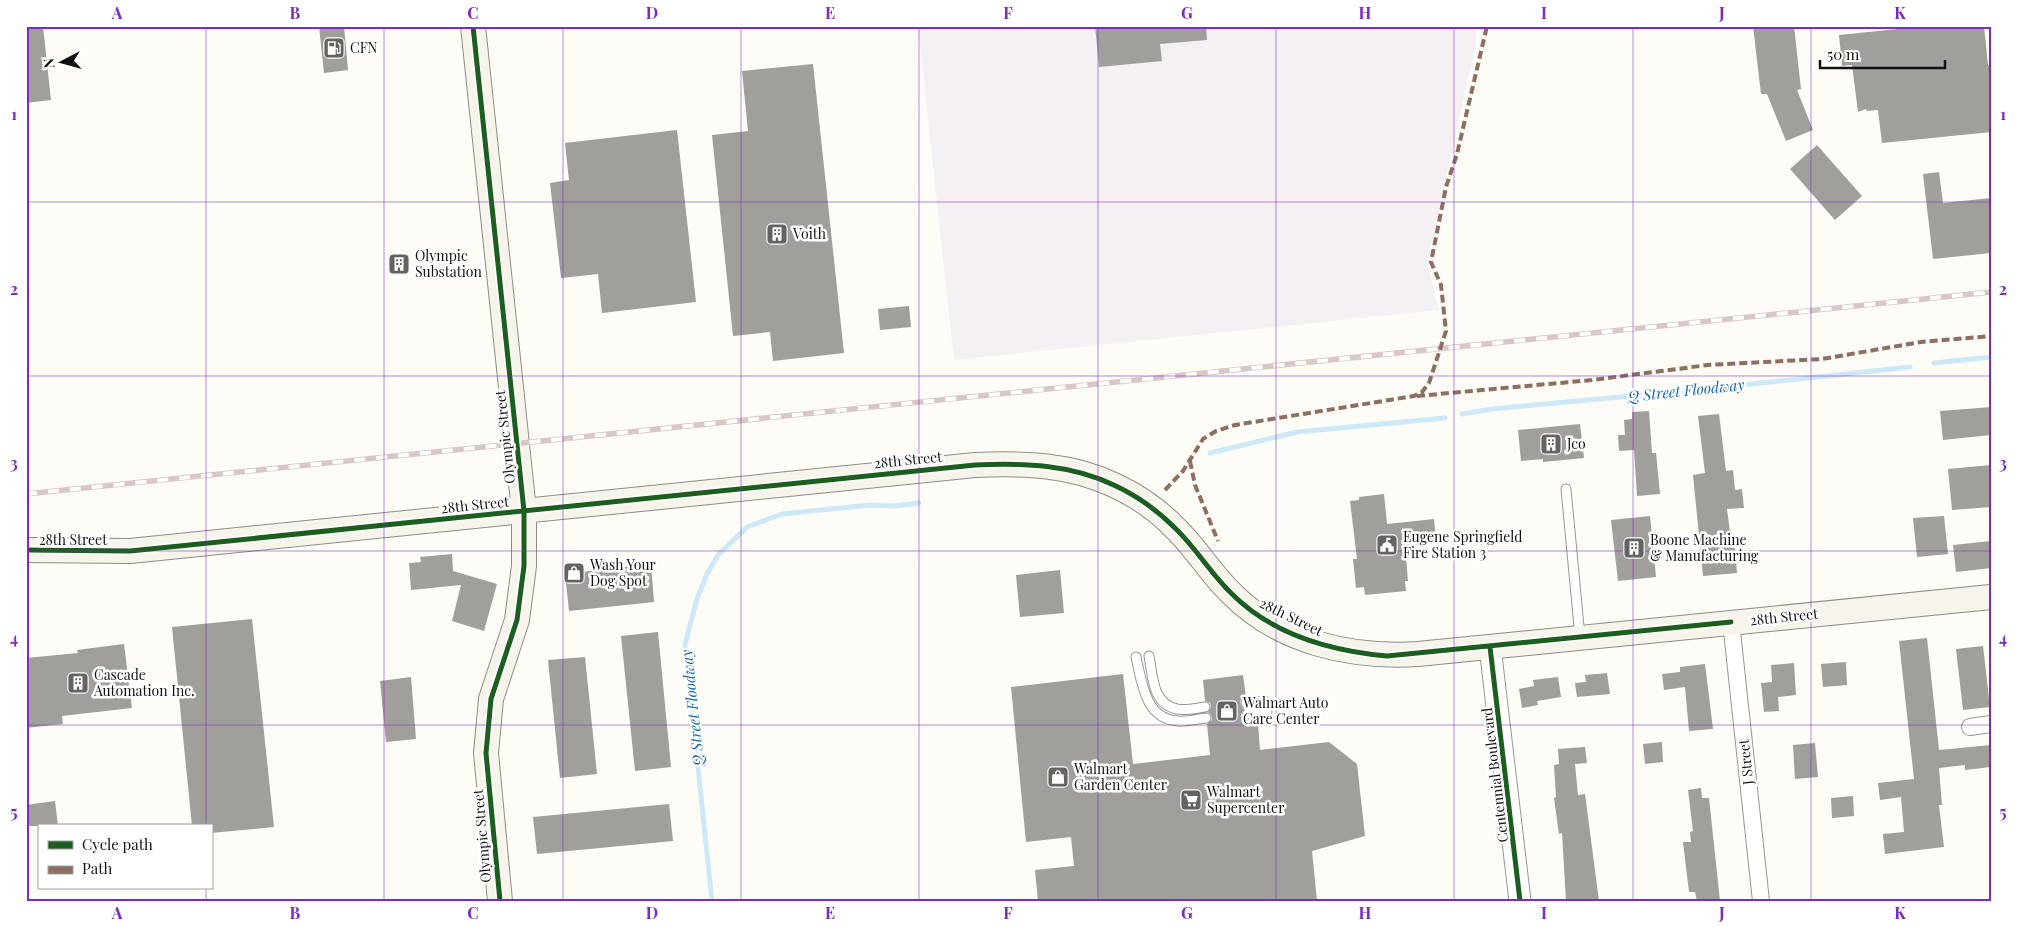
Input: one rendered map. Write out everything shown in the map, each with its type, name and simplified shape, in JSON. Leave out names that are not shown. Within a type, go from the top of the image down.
[{"type":"main road","name":"Olympic Street","points":[[473,26],[524,511],[524,566],[517,620],[491,699],[486,754],[500,901]]},
{"type":"main road","name":"28th Street","points":[[26,550],[130,551],[975,465],[1019,463],[1054,466],[1086,474],[1117,486],[1149,506],[1175,528],[1232,594],[1257,616],[1313,644],[1358,653],[1387,656],[1490,647],[1991,597]]},
{"type":"street","name":"J Street","points":[[1731,622],[1761,901]]},
{"type":"street","name":"Centennial Boulevard","points":[[1490,647],[1520,901]]},
{"type":"street","points":[[1970,726],[1991,724]]},
{"type":"lane","points":[[1566,489],[1580,638]]},
{"type":"lane","points":[[1150,656],[1155,690],[1163,704],[1178,710],[1205,707]]},
{"type":"lane","points":[[1136,657],[1144,693],[1156,714],[1178,721],[1206,718]]},
{"type":"lane","points":[[1246,703],[1265,701]]},
{"type":"lane","points":[[1247,714],[1267,712]]},
{"type":"shaded area","points":[[918,26],[1477,26],[1475,48],[1427,263],[1439,310],[954,360]]},
{"type":"building","points":[[26,26],[43,26],[51,100],[26,103]]},
{"type":"building","name":"CFN","points":[[319,26],[344,26],[348,70],[324,73]]},
{"type":"building","points":[[1095,26],[1206,26],[1207,40],[1160,44],[1162,61],[1099,67]]},
{"type":"building","points":[[1753,26],[1794,26],[1801,89],[1797,90],[1813,130],[1786,141],[1767,94],[1761,94]]},
{"type":"building","points":[[1927,26],[1984,26],[1988,65],[1991,65],[1991,132],[1882,143],[1878,110],[1867,111],[1866,109],[1858,112],[1852,65],[1842,66],[1839,35]]},
{"type":"building","name":"Voith","points":[[813,64],[844,353],[773,361],[770,332],[733,336],[712,135],[748,131],[742,71]]},
{"type":"building","points":[[677,130],[696,302],[602,313],[598,274],[561,278],[550,183],[569,180],[565,143]]},
{"type":"building","points":[[1817,145],[1862,196],[1835,220],[1790,169]]},
{"type":"building","points":[[1939,172],[1943,203],[1991,198],[1991,253],[1933,259],[1923,174]]},
{"type":"building","points":[[909,306],[911,327],[880,330],[878,309]]},
{"type":"building","points":[[1991,407],[1991,435],[1943,440],[1940,411]]},
{"type":"building","points":[[1649,411],[1652,453],[1656,453],[1660,494],[1637,496],[1634,450],[1619,451],[1618,435],[1625,435],[1624,420],[1632,419],[1632,412]]},
{"type":"building","points":[[1719,414],[1726,471],[1733,470],[1735,490],[1742,489],[1744,508],[1727,509],[1732,548],[1735,548],[1737,573],[1703,576],[1693,475],[1705,473],[1698,416]]},
{"type":"building","name":"Jco","points":[[1580,424],[1584,458],[1543,462],[1543,459],[1521,461],[1518,430]]},
{"type":"building","points":[[1991,465],[1991,507],[1952,510],[1948,469]]},
{"type":"building","name":"Eugene Springfield Fire Station 3","points":[[1384,494],[1387,524],[1434,519],[1436,543],[1405,546],[1408,581],[1405,581],[1406,591],[1365,595],[1364,587],[1356,588],[1353,559],[1357,559],[1350,501],[1359,500],[1359,497]]},
{"type":"building","name":"Boone Machine & Manufacturing","points":[[1650,516],[1656,577],[1618,581],[1611,520]]},
{"type":"building","points":[[1944,516],[1948,554],[1917,557],[1913,518]]},
{"type":"building","points":[[1991,541],[1991,568],[1956,572],[1953,545]]},
{"type":"building","points":[[452,554],[453,571],[497,584],[484,631],[452,621],[461,585],[411,590],[409,563],[421,562],[420,557]]},
{"type":"building","points":[[651,564],[654,602],[569,611],[565,574]]},
{"type":"building","points":[[1060,570],[1064,613],[1020,617],[1016,575]]},
{"type":"building","points":[[252,619],[274,827],[212,833],[212,824],[192,824],[172,627]]},
{"type":"building","points":[[658,632],[671,767],[635,771],[621,636]]},
{"type":"building","points":[[1927,638],[1939,750],[1991,745],[1991,767],[1965,770],[1965,765],[1939,768],[1942,805],[1939,805],[1944,847],[1885,854],[1883,834],[1904,832],[1901,797],[1880,800],[1878,783],[1914,779],[1899,641]]},
{"type":"building","name":"Cascade Automation Inc.","points":[[124,644],[132,708],[62,716],[63,724],[26,728],[26,658],[78,653],[77,650]]},
{"type":"building","points":[[1983,646],[1990,707],[1963,710],[1956,649]]},
{"type":"building","points":[[585,657],[597,774],[560,778],[548,660]]},
{"type":"building","points":[[1846,662],[1847,685],[1823,687],[1821,664]]},
{"type":"building","points":[[1794,663],[1796,695],[1778,697],[1779,711],[1764,712],[1761,683],[1772,682],[1771,665]]},
{"type":"building","points":[[1705,664],[1713,729],[1689,731],[1685,687],[1664,690],[1662,674],[1680,672],[1680,667]]},
{"type":"building","points":[[1607,673],[1610,694],[1577,697],[1575,683],[1586,682],[1585,675]]},
{"type":"building","name":"Walmart Supercenter","points":[[1123,674],[1133,764],[1210,755],[1207,724],[1212,720],[1208,712],[1211,707],[1210,703],[1205,701],[1203,680],[1243,675],[1246,697],[1240,701],[1244,709],[1241,715],[1244,719],[1248,720],[1248,726],[1258,724],[1260,750],[1329,742],[1357,764],[1365,836],[1312,851],[1317,901],[1038,901],[1035,870],[1074,866],[1071,837],[1026,842],[1011,687]]},
{"type":"building","points":[[411,677],[416,739],[386,742],[380,681]]},
{"type":"building","points":[[1558,677],[1561,697],[1537,701],[1538,705],[1522,708],[1519,689],[1534,686],[1533,680]]},
{"type":"building","points":[[1662,742],[1663,762],[1645,764],[1643,744]]},
{"type":"building","points":[[1815,743],[1818,777],[1795,779],[1793,745]]},
{"type":"building","points":[[1585,747],[1587,763],[1575,764],[1578,795],[1585,794],[1599,901],[1566,901],[1562,833],[1559,834],[1554,798],[1556,797],[1554,765],[1559,764],[1558,749]]},
{"type":"building","points":[[1701,788],[1702,798],[1709,798],[1720,901],[1697,901],[1695,892],[1689,892],[1683,842],[1691,842],[1690,832],[1693,831],[1688,790]]},
{"type":"building","points":[[1853,796],[1854,816],[1832,818],[1831,798]]},
{"type":"building","points":[[55,801],[58,824],[26,826],[26,805]]},
{"type":"building","points":[[669,804],[673,841],[537,854],[533,817]]},
{"type":"waterway","name":"Q Street Floodway","points":[[1934,363],[1991,357]]},
{"type":"waterway","name":"Q Street Floodway","points":[[1462,414],[1492,409],[1910,367]]},
{"type":"waterway","name":"Q Street Floodway","points":[[1210,453],[1297,432],[1445,418]]},
{"type":"waterway","name":"Q Street Floodway","points":[[712,901],[685,644],[697,599],[707,574],[718,555],[747,527],[782,514],[870,505],[893,506],[919,503]]},
{"type":"railway","points":[[26,494],[1991,292]]},
{"type":"marked path","points":[[1165,490],[1183,471],[1203,439],[1216,431],[1235,425],[1414,396],[1422,392],[1429,383],[1446,331],[1441,285],[1431,262],[1446,187],[1457,154],[1487,26]]},
{"type":"marked path","points":[[1417,396],[1592,380],[1708,365],[1822,359],[1921,342],[1991,336]]},
{"type":"marked path","points":[[1190,461],[1195,485],[1218,541]]},
{"type":"cycle path","points":[[473,26],[524,511],[524,566],[517,620],[491,699],[486,753],[500,901]]},
{"type":"cycle path","points":[[26,550],[130,551],[975,465],[1011,464],[1047,466],[1082,473],[1132,494],[1175,528],[1224,586],[1248,608],[1284,630],[1324,645],[1345,650],[1387,656],[1731,622]]},
{"type":"cycle path","points":[[1490,647],[1520,901]]},
{"type":"place","name":"CFN","points":[[334,48]]},
{"type":"place","name":"Voith","points":[[777,234]]},
{"type":"place","name":"Olympic Substation","points":[[399,264]]},
{"type":"place","name":"Jco","points":[[1551,444]]},
{"type":"place","name":"Eugene Springfield Fire Station 3","points":[[1387,545]]},
{"type":"place","name":"Boone Machine & Manufacturing","points":[[1634,548]]},
{"type":"place","name":"Wash Your Dog Spot","points":[[574,573]]},
{"type":"place","name":"Cascade Automation Inc.","points":[[78,683]]},
{"type":"place","name":"Walmart Auto Care Center","points":[[1227,711]]},
{"type":"place","name":"Walmart Garden Center","points":[[1058,777]]},
{"type":"place","name":"Walmart Supercenter","points":[[1191,800]]}]
